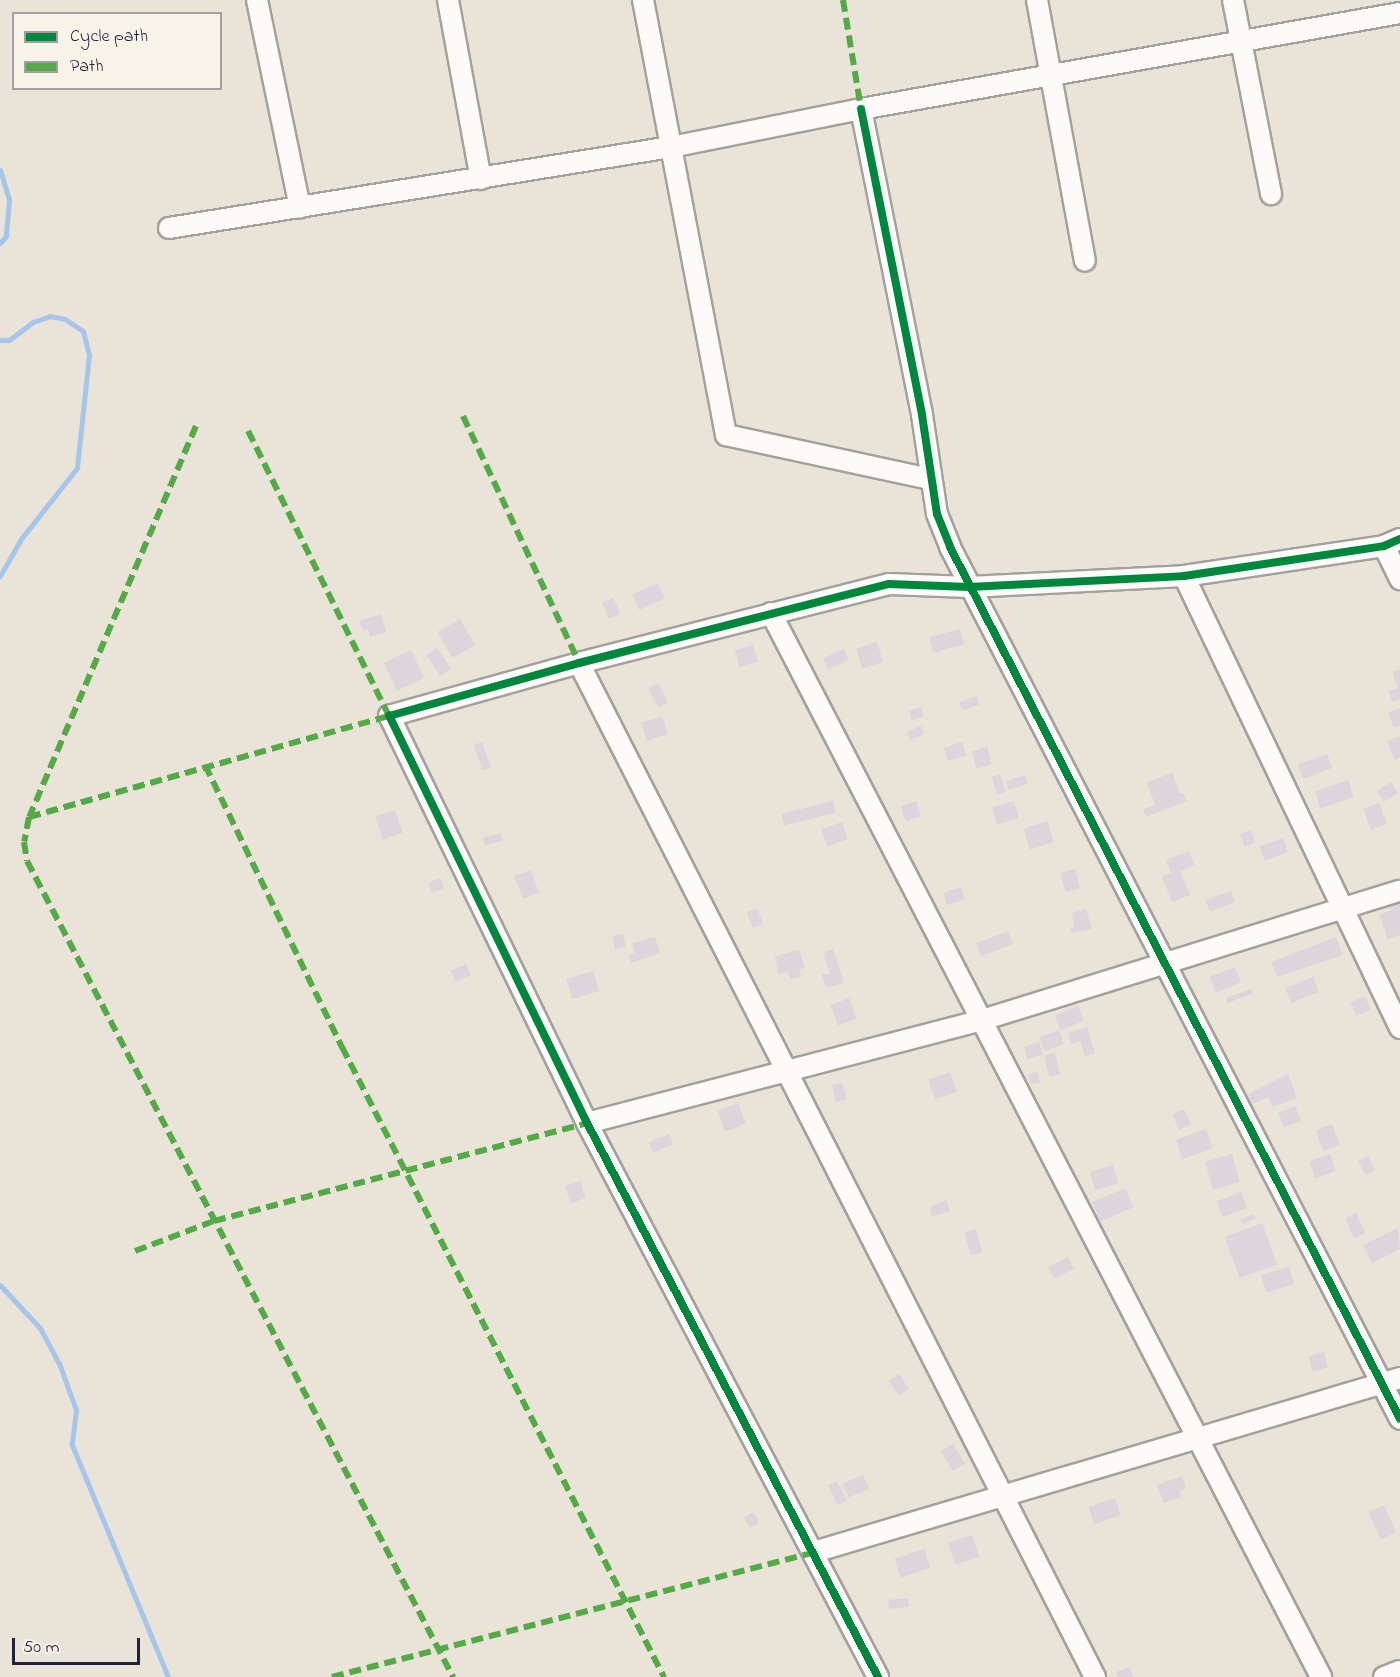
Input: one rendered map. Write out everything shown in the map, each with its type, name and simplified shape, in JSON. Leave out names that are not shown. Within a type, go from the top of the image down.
[{"type":"street","points":[[257,0],[300,207]]},
{"type":"street","points":[[448,0],[481,179]]},
{"type":"street","points":[[643,0],[726,435],[930,479]]},
{"type":"street","points":[[1037,0],[1085,261]]},
{"type":"street","points":[[1233,0],[1243,42],[1270,194]]},
{"type":"street","points":[[170,228],[671,147],[861,109],[1052,78],[1400,14]]},
{"type":"street","points":[[861,109],[922,415],[937,514],[969,587],[1165,966],[1391,1381],[1400,1419]]},
{"type":"street","points":[[878,1677],[587,1123],[389,716],[579,663],[889,584],[969,587],[1184,576],[1392,543],[1400,579]]},
{"type":"street","points":[[1184,576],[1400,1028]]},
{"type":"street","points":[[771,613],[1322,1677]]},
{"type":"street","points":[[579,663],[1095,1677]]},
{"type":"street","points":[[587,1123],[981,1020],[1165,966],[1400,891]]},
{"type":"street","points":[[814,1552],[1391,1381]]},
{"type":"street","points":[[1384,1677],[1400,1671]]},
{"type":"building","points":[[658,583],[665,599],[639,610],[632,594]]},
{"type":"building","points":[[613,598],[620,613],[609,618],[602,603]]},
{"type":"building","points":[[381,614],[386,632],[370,637],[368,629],[363,631],[359,621]]},
{"type":"building","points":[[460,619],[475,645],[452,658],[437,632]]},
{"type":"building","points":[[960,629],[964,644],[933,653],[929,637]]},
{"type":"building","points":[[877,642],[883,662],[862,669],[856,648]]},
{"type":"building","points":[[753,645],[758,661],[740,667],[735,651]]},
{"type":"building","points":[[437,648],[451,669],[440,676],[426,655]]},
{"type":"building","points":[[844,649],[849,660],[828,669],[823,658]]},
{"type":"building","points":[[411,650],[424,678],[397,691],[384,663]]},
{"type":"building","points":[[1400,669],[1400,699],[1393,702],[1388,692],[1398,688],[1392,672]]},
{"type":"building","points":[[658,683],[668,703],[658,708],[648,688]]},
{"type":"building","points":[[976,696],[979,704],[962,711],[959,702]]},
{"type":"building","points":[[921,707],[924,717],[911,720],[909,711]]},
{"type":"building","points":[[1400,708],[1400,726],[1394,728],[1388,713]]},
{"type":"building","points":[[662,716],[668,734],[647,741],[641,723]]},
{"type":"building","points":[[921,726],[924,734],[910,740],[907,731]]},
{"type":"building","points":[[1400,736],[1400,758],[1395,760],[1387,741]]},
{"type":"building","points":[[482,742],[491,767],[483,770],[474,745]]},
{"type":"building","points":[[962,742],[966,755],[948,761],[944,748]]},
{"type":"building","points":[[987,747],[992,764],[977,769],[972,751]]},
{"type":"building","points":[[1327,754],[1332,768],[1303,779],[1298,765]]},
{"type":"building","points":[[1172,773],[1180,794],[1183,793],[1187,801],[1146,817],[1143,809],[1155,805],[1147,782]]},
{"type":"building","points":[[1000,774],[1006,792],[997,795],[991,777]]},
{"type":"building","points":[[1025,775],[1028,784],[1009,790],[1006,781]]},
{"type":"building","points":[[1348,780],[1354,797],[1321,808],[1315,791]]},
{"type":"building","points":[[1391,782],[1398,793],[1383,802],[1377,791]]},
{"type":"building","points":[[833,801],[836,813],[784,825],[782,814]]},
{"type":"building","points":[[916,801],[921,816],[906,821],[901,806]]},
{"type":"building","points":[[1014,801],[1019,818],[997,825],[992,807]]},
{"type":"building","points":[[1379,803],[1387,824],[1371,830],[1363,809]]},
{"type":"building","points":[[395,810],[403,833],[383,840],[375,817]]},
{"type":"building","points":[[1047,821],[1054,842],[1030,850],[1023,829]]},
{"type":"building","points":[[842,822],[848,839],[827,846],[821,829]]},
{"type":"building","points":[[1250,830],[1255,842],[1245,846],[1240,834]]},
{"type":"building","points":[[501,833],[503,841],[484,845],[483,838]]},
{"type":"building","points":[[1283,838],[1288,852],[1265,861],[1260,847]]},
{"type":"building","points":[[1189,851],[1194,865],[1180,871],[1190,895],[1172,902],[1162,876],[1171,873],[1166,860]]},
{"type":"building","points":[[1075,869],[1080,888],[1066,892],[1061,873]]},
{"type":"building","points":[[530,870],[539,892],[523,899],[514,876]]},
{"type":"building","points":[[440,878],[444,888],[432,893],[428,883]]},
{"type":"building","points":[[961,887],[965,899],[947,905],[943,893]]},
{"type":"building","points":[[1231,891],[1235,902],[1210,912],[1206,900]]},
{"type":"building","points":[[1400,896],[1400,935],[1388,939],[1379,915],[1391,910],[1387,903]]},
{"type":"building","points":[[757,908],[763,924],[753,928],[747,912]]},
{"type":"building","points":[[1086,909],[1092,929],[1072,933],[1070,929],[1075,927],[1071,913]]},
{"type":"building","points":[[1008,931],[1013,944],[981,956],[976,943]]},
{"type":"building","points":[[623,934],[626,947],[615,949],[612,936]]},
{"type":"building","points":[[655,937],[660,953],[631,963],[628,955],[634,953],[632,943]]},
{"type":"building","points":[[1336,937],[1343,955],[1277,977],[1271,962]]},
{"type":"building","points":[[833,949],[844,983],[826,988],[822,974],[830,974],[823,953]]},
{"type":"building","points":[[799,950],[805,968],[799,969],[801,977],[790,979],[788,972],[778,974],[775,956]]},
{"type":"building","points":[[466,964],[471,975],[455,982],[450,971]]},
{"type":"building","points":[[1235,967],[1241,983],[1216,993],[1210,977]]},
{"type":"building","points":[[593,971],[599,991],[572,999],[566,979]]},
{"type":"building","points":[[1313,977],[1319,992],[1291,1003],[1285,988]]},
{"type":"building","points":[[1251,989],[1253,993],[1228,1003],[1226,998]]},
{"type":"building","points":[[1365,996],[1371,1010],[1356,1016],[1350,1002]]},
{"type":"building","points":[[849,998],[857,1019],[838,1026],[830,1005]]},
{"type":"building","points":[[1078,1006],[1084,1021],[1061,1030],[1055,1015]]},
{"type":"building","points":[[1087,1027],[1095,1053],[1085,1057],[1080,1041],[1071,1044],[1068,1033]]},
{"type":"building","points":[[1059,1030],[1064,1044],[1044,1051],[1039,1037]]},
{"type":"building","points":[[1039,1042],[1043,1054],[1028,1059],[1024,1047]]},
{"type":"building","points":[[1055,1053],[1060,1074],[1049,1077],[1044,1055]]},
{"type":"building","points":[[950,1072],[957,1092],[935,1099],[928,1079]]},
{"type":"building","points":[[1038,1072],[1040,1083],[1030,1085],[1028,1074]]},
{"type":"building","points":[[1288,1074],[1297,1098],[1272,1107],[1269,1097],[1252,1104],[1248,1094]]},
{"type":"building","points":[[842,1083],[847,1099],[836,1102],[832,1085]]},
{"type":"building","points":[[738,1103],[746,1124],[725,1131],[717,1111]]},
{"type":"building","points":[[1295,1106],[1301,1121],[1284,1128],[1278,1113]]},
{"type":"building","points":[[1184,1109],[1191,1125],[1179,1130],[1172,1114]]},
{"type":"building","points":[[1332,1124],[1340,1145],[1323,1151],[1315,1130]]},
{"type":"building","points":[[1206,1129],[1213,1149],[1183,1159],[1176,1139]]},
{"type":"building","points":[[669,1134],[673,1144],[653,1152],[649,1142]]},
{"type":"building","points":[[1232,1154],[1240,1182],[1213,1190],[1205,1162]]},
{"type":"building","points":[[1330,1154],[1336,1171],[1315,1178],[1309,1161]]},
{"type":"building","points":[[1368,1156],[1375,1170],[1365,1175],[1358,1161]]},
{"type":"building","points":[[1113,1165],[1118,1183],[1095,1190],[1090,1172]]},
{"type":"building","points":[[580,1181],[586,1198],[571,1203],[565,1186]]},
{"type":"building","points":[[1125,1188],[1133,1207],[1100,1221],[1092,1202]]},
{"type":"building","points":[[1241,1192],[1247,1208],[1223,1217],[1217,1201]]},
{"type":"building","points":[[946,1200],[950,1211],[932,1217],[930,1207]]},
{"type":"building","points":[[1356,1213],[1365,1233],[1354,1238],[1345,1218]]},
{"type":"building","points":[[1254,1214],[1256,1219],[1242,1224],[1240,1220]]},
{"type":"building","points":[[1262,1223],[1277,1264],[1239,1278],[1224,1237]]},
{"type":"building","points":[[1398,1228],[1400,1249],[1372,1263],[1363,1245]]},
{"type":"building","points":[[976,1229],[982,1252],[971,1255],[964,1232]]},
{"type":"building","points":[[1068,1257],[1074,1269],[1054,1279],[1048,1267]]},
{"type":"building","points":[[1289,1267],[1294,1284],[1266,1292],[1261,1275]]},
{"type":"building","points":[[1324,1352],[1328,1367],[1313,1372],[1309,1356]]},
{"type":"building","points":[[899,1374],[909,1389],[899,1396],[889,1381]]},
{"type":"building","points":[[953,1444],[965,1464],[953,1471],[941,1451]]},
{"type":"building","points":[[863,1475],[869,1489],[849,1497],[843,1484]]},
{"type":"building","points":[[1182,1476],[1186,1488],[1179,1491],[1181,1497],[1164,1503],[1157,1485]]},
{"type":"building","points":[[837,1481],[847,1501],[838,1505],[828,1486]]},
{"type":"building","points":[[1115,1498],[1121,1515],[1094,1524],[1089,1507]]},
{"type":"building","points":[[1384,1505],[1396,1532],[1381,1539],[1368,1512]]},
{"type":"building","points":[[753,1512],[759,1522],[750,1528],[744,1518]]},
{"type":"building","points":[[972,1535],[979,1557],[955,1565],[948,1543]]},
{"type":"building","points":[[924,1549],[930,1568],[901,1578],[895,1559]]},
{"type":"building","points":[[908,1598],[909,1607],[889,1609],[888,1600]]},
{"type":"building","points":[[1129,1667],[1134,1677],[1119,1677],[1116,1672]]},
{"type":"waterway","points":[[0,170],[9,200],[6,236],[0,243]]},
{"type":"waterway","points":[[0,340],[9,340],[33,322],[50,316],[65,319],[83,331],[89,355],[77,468],[21,539],[0,576]]},
{"type":"waterway","points":[[0,1285],[40,1328],[59,1363],[76,1410],[72,1445],[168,1677]]},
{"type":"marked path","points":[[843,0],[861,109]]},
{"type":"marked path","points":[[463,416],[579,663]]},
{"type":"marked path","points":[[196,426],[29,817],[24,842],[27,861],[453,1677]]},
{"type":"marked path","points":[[29,817],[389,716],[248,431]]},
{"type":"marked path","points":[[205,765],[342,1047],[664,1677]]},
{"type":"marked path","points":[[135,1251],[214,1221],[587,1123]]},
{"type":"marked path","points":[[332,1677],[814,1552]]},
{"type":"cycle path","points":[[861,109],[922,415],[937,514],[950,547],[1400,1419]]},
{"type":"cycle path","points":[[878,1677],[587,1123],[389,716],[579,663],[889,584],[969,587],[1184,576],[1384,546],[1400,539]]}]
